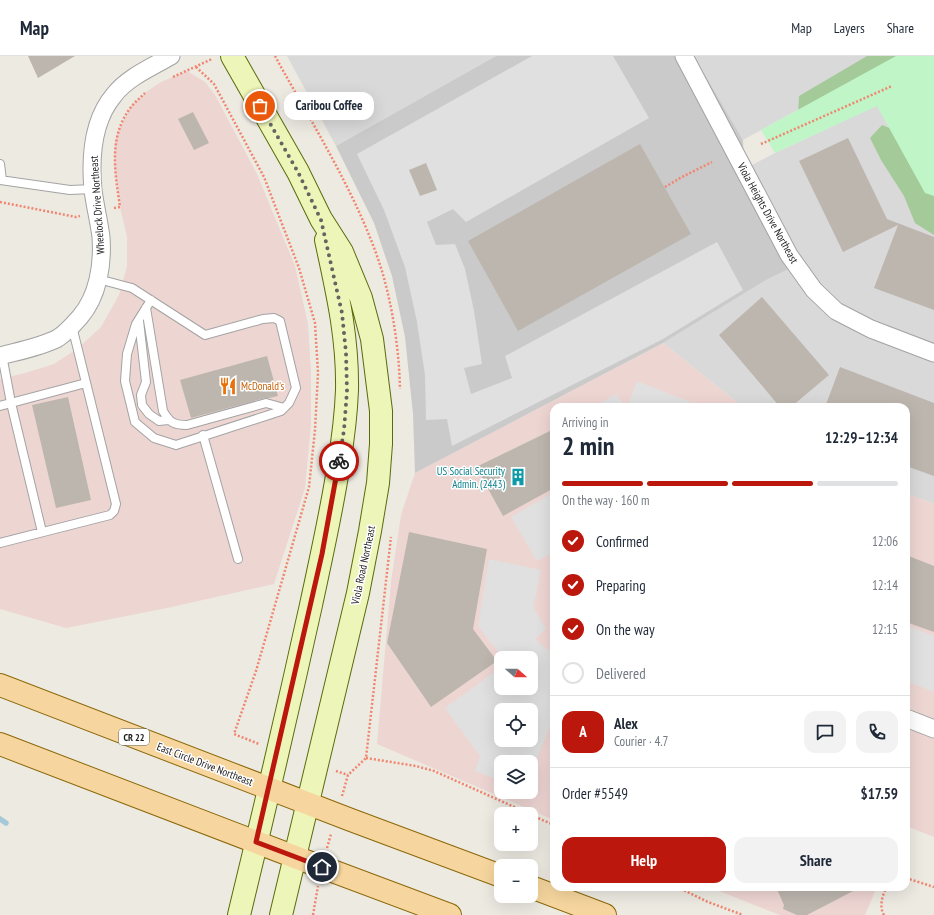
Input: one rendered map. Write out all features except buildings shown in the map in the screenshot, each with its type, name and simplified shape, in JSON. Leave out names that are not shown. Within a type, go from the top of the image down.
[{"type":"main road","name":"Viola Road Northeast","points":[[222,57],[298,172],[321,220],[342,252],[361,298],[372,339],[381,411],[381,444],[377,490],[370,531],[359,586],[281,915]]},
{"type":"main road","name":"Viola Road Northeast","points":[[238,915],[269,788],[322,554],[336,482],[344,430],[347,391],[346,347],[342,313],[321,220]]},
{"type":"main road","name":"East Circle Drive Northeast","points":[[0,685],[494,873]]},
{"type":"main road","points":[[0,744],[450,915]]},
{"type":"main road","points":[[538,890],[605,915]]},
{"type":"street","name":"Wheelock Drive Northeast","points":[[1,356],[58,338],[72,326],[85,311],[93,295],[98,278],[101,258],[101,238],[93,189],[93,149],[96,129],[103,111],[114,95],[125,84],[142,72],[171,56]]},
{"type":"street","name":"Viola Heights Drive Northeast","points":[[684,56],[789,255],[814,290],[836,311],[871,329],[934,353]]},
{"type":"street","points":[[910,720],[934,729]]},
{"type":"lane","points":[[0,164],[1,180],[70,190],[93,189]]},
{"type":"lane","points":[[98,278],[132,288],[151,300],[205,335],[263,319],[274,318],[280,321],[296,388],[289,403],[281,411],[176,445],[154,438],[135,422],[125,381],[127,354],[136,324],[151,300]]},
{"type":"lane","points":[[146,308],[163,411],[168,420]]},
{"type":"lane","points":[[139,320],[146,382],[141,395],[142,405],[149,414],[159,421],[168,420],[178,425],[187,425],[266,403],[284,408]]},
{"type":"lane","points":[[0,543],[110,515],[114,511],[116,504],[72,326]]},
{"type":"lane","points":[[1,356],[42,532]]},
{"type":"lane","points":[[0,406],[86,383]]},
{"type":"lane","points":[[203,436],[238,559]]},
{"type":"path","points":[[168,80],[222,57]]},
{"type":"path","points":[[761,144],[892,86]]},
{"type":"path","points":[[0,202],[76,218],[120,207],[114,165],[115,140],[131,106],[146,92]]},
{"type":"path","points":[[665,187],[712,162]]},
{"type":"path","points":[[313,915],[322,867],[348,775],[366,758],[416,766],[434,771],[514,807]]},
{"type":"path","points":[[538,818],[550,823]]},
{"type":"path","points":[[910,879],[934,887]]},
{"type":"path","points":[[685,891],[708,902],[743,915]]},
{"type":"path","points":[[884,891],[881,910],[884,915]]},
{"type":"shaded area","points":[[287,56],[496,56],[336,146]]},
{"type":"shaded area","points":[[496,56],[694,56],[743,140],[744,169],[795,266],[766,280],[663,343],[415,473],[413,414],[405,337],[392,276],[374,223],[336,146]]},
{"type":"shaded area","points":[[532,56],[613,56],[649,118],[466,222],[453,209],[427,222],[436,245],[455,244],[465,269],[474,311],[482,364],[464,368],[471,394],[512,378],[505,356],[717,242],[743,290],[663,339],[452,446],[447,419],[426,420],[425,375],[417,322],[405,267],[384,210],[357,154]]},
{"type":"shaded area","points":[[694,56],[896,56],[743,140]]},
{"type":"shaded area","points":[[187,71],[205,82],[215,95],[257,174],[295,266],[308,324],[311,372],[311,425],[305,488],[274,584],[167,608],[66,628],[0,609],[0,379],[54,364],[77,349],[101,327],[119,295],[127,266],[127,237],[120,207],[114,165],[115,140],[131,106],[146,92],[161,82]]},
{"type":"shaded area","points":[[877,105],[925,193],[934,196],[934,504],[910,495],[910,403],[738,403],[663,343],[766,280],[795,266],[744,169]]},
{"type":"shaded area","points":[[663,343],[738,403],[550,403],[550,818],[538,813],[538,807],[524,807],[505,799],[538,799],[538,755],[494,755],[494,794],[377,744],[391,582],[401,515],[415,473]]},
{"type":"shaded area","points":[[637,381],[692,403],[629,403]]},
{"type":"shaded area","points":[[616,394],[623,403],[601,403]]},
{"type":"shaded area","points":[[550,494],[550,554],[537,561],[511,517]]},
{"type":"shaded area","points":[[910,495],[934,504],[934,837],[910,828]]},
{"type":"shaded area","points":[[489,559],[541,570],[533,608],[546,629],[535,639],[550,652],[550,726],[538,756],[494,755],[494,778],[475,771],[480,756],[445,708],[494,672],[494,695],[538,695],[538,651],[498,651],[478,626]]},
{"type":"shaded area","points":[[910,627],[934,636],[934,692],[910,683]]},
{"type":"shaded area","points":[[719,891],[875,891],[865,915],[780,915]]},
{"type":"green space","points":[[867,56],[925,56],[798,115],[799,96]]},
{"type":"green space","points":[[896,56],[934,56],[934,196],[925,193],[877,106],[775,153],[761,130]]},
{"type":"green space","points":[[882,125],[907,135],[934,182],[934,235],[915,223],[904,196],[881,160],[870,138]]},
{"type":"waterway","points":[[0,819],[6,823]]},
{"type":"way so far","points":[[260,106],[298,172],[321,220],[342,313],[346,353],[347,391],[344,430],[339,461]]},
{"type":"place","name":"Caribou Coffee","points":[[260,106]]},
{"type":"place","name":"McDonald's","points":[[228,386]]},
{"type":"place","name":"US Social Security Admin. (2443)","points":[[518,477]]},
{"type":"route","points":[[322,867],[256,842],[322,554],[339,461]]}]
